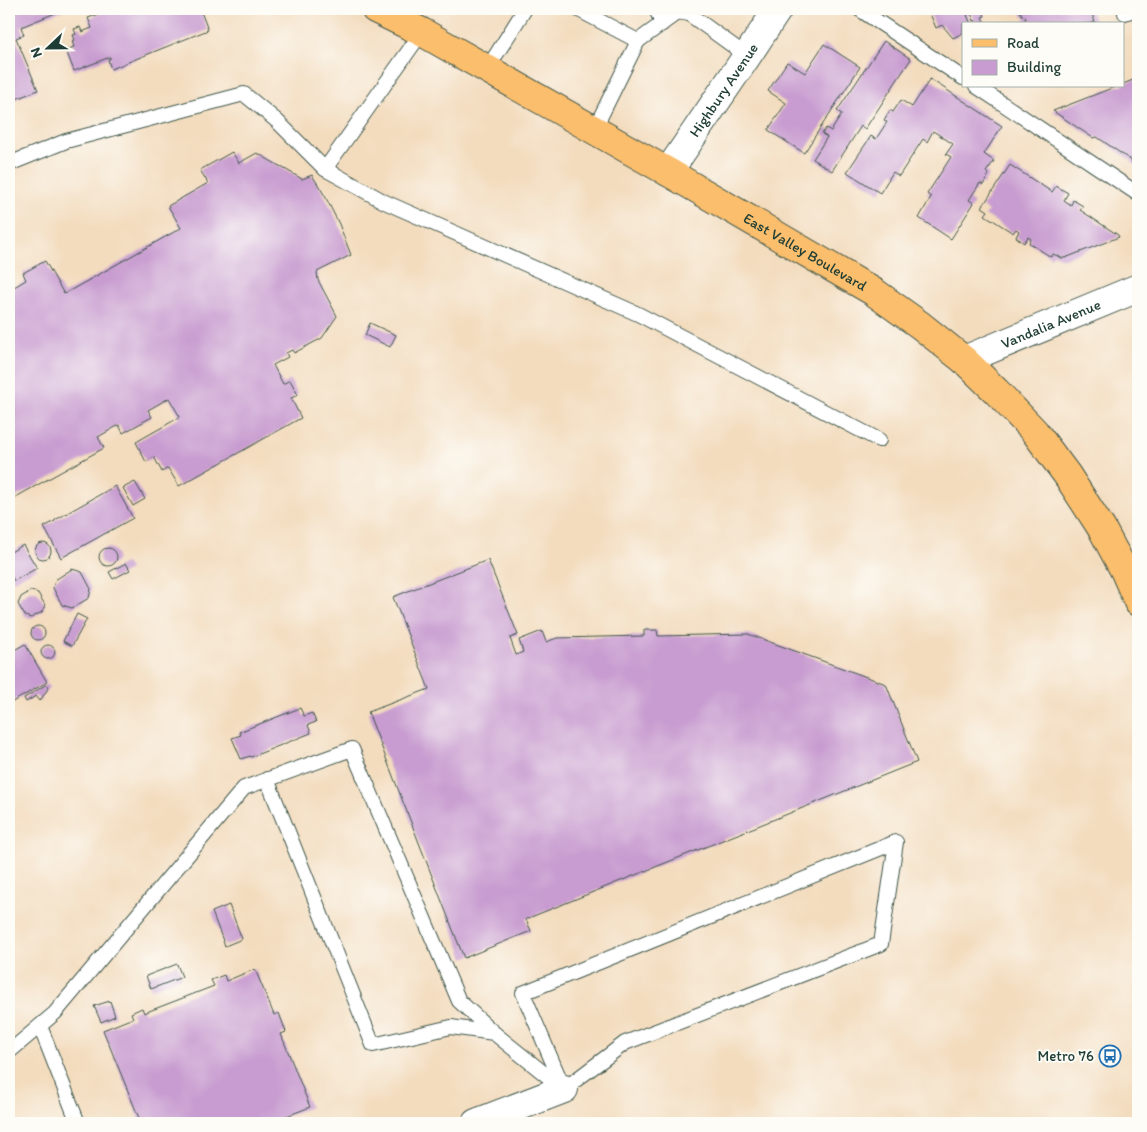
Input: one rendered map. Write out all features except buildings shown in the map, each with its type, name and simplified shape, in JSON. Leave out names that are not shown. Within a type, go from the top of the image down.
[{"type":"main road","name":"East Valley Boulevard","points":[[375,9],[406,22],[668,172],[874,292],[920,325],[964,360],[1035,432],[1067,475],[1102,529],[1125,572],[1138,602]]},
{"type":"street","name":"Highbury Avenue","points":[[668,172],[778,9]]},
{"type":"street","name":"Vandalia Avenue","points":[[964,360],[1138,288]]},
{"type":"street","points":[[476,1123],[564,1089]]},
{"type":"lane","points":[[487,69],[525,9]]},
{"type":"lane","points":[[577,9],[638,41]]},
{"type":"lane","points":[[656,9],[662,24]]},
{"type":"lane","points":[[859,9],[962,77]]},
{"type":"lane","points":[[594,130],[638,41],[678,12],[690,11],[748,56]]},
{"type":"lane","points":[[325,169],[406,22]]},
{"type":"lane","points":[[979,88],[1138,194]]},
{"type":"lane","points":[[9,164],[66,142],[244,94],[277,121],[325,169],[385,202],[638,314],[879,440]]},
{"type":"lane","points":[[9,1052],[55,1013],[244,788],[352,749],[459,1001],[494,1033],[564,1089]]},
{"type":"lane","points":[[267,779],[373,1045],[451,1027],[494,1033]]},
{"type":"lane","points":[[896,842],[881,944],[625,1043],[564,1089],[523,993],[896,842]]},
{"type":"lane","points":[[40,1026],[78,1123]]},
{"type":"place","name":"Metro 76","points":[[1110,1056]]}]
